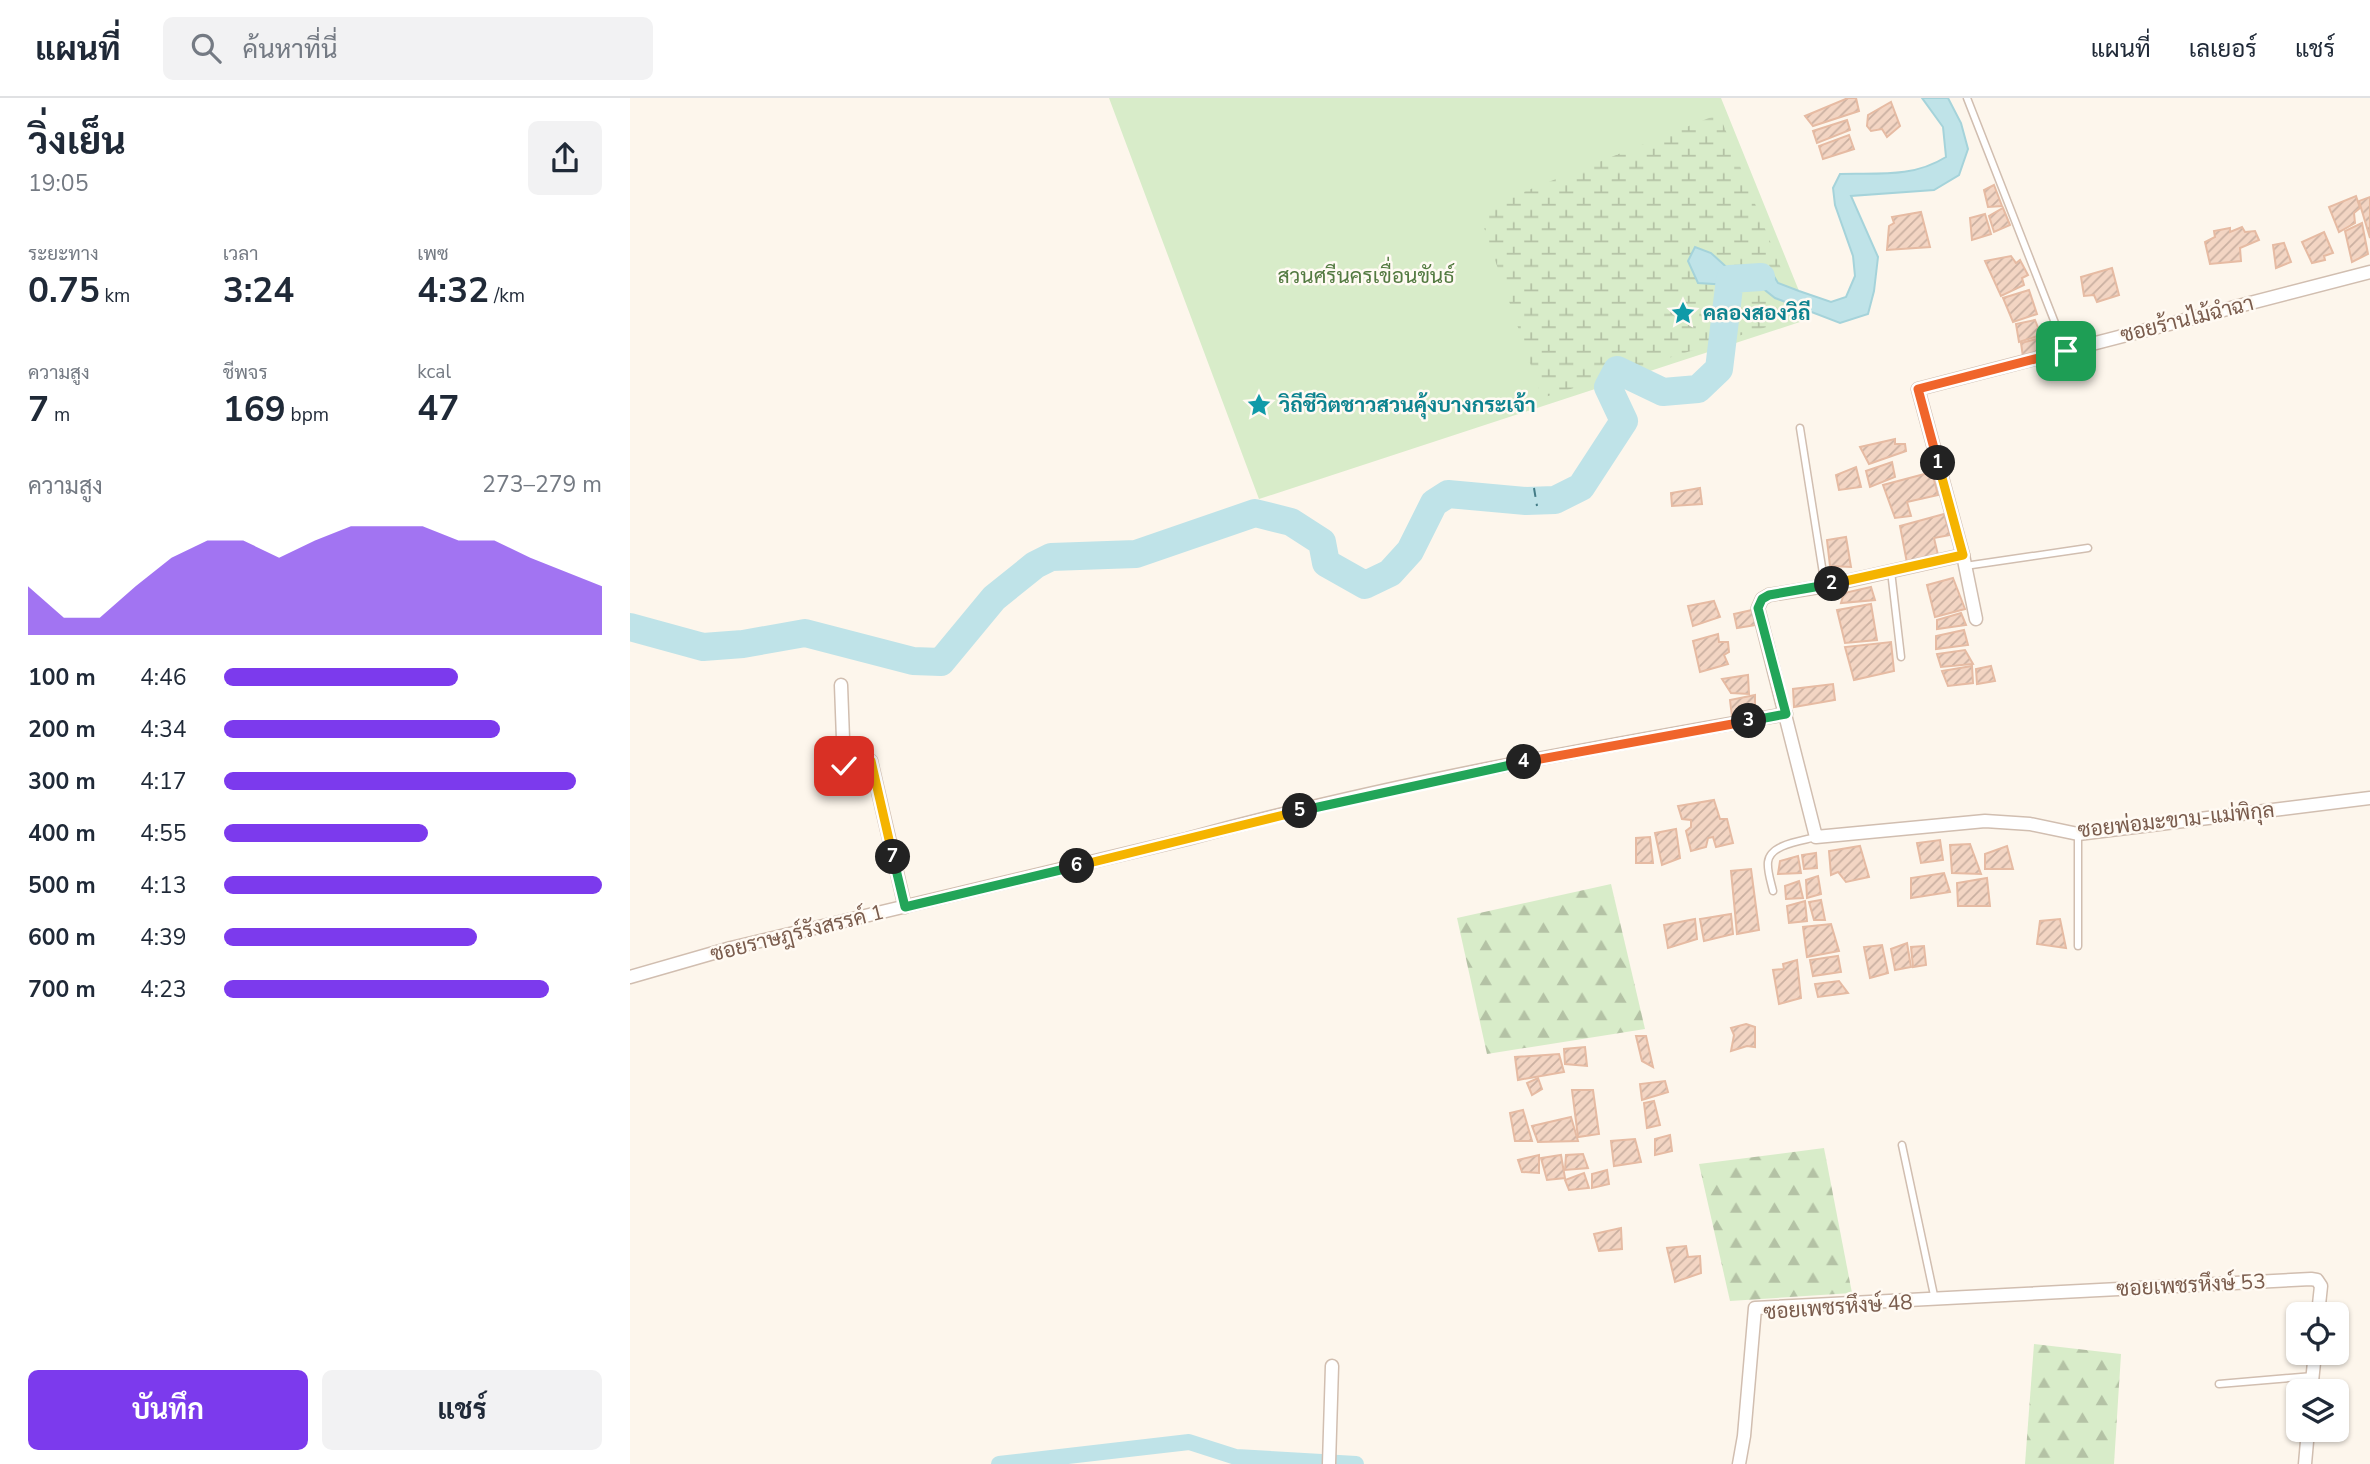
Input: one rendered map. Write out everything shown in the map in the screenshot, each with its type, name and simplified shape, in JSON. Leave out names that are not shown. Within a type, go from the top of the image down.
[{"type":"street","name":"ซอยร้านไม้ฉำฉา","points":[[1964,561],[1918,389],[2370,272]]},
{"type":"street","points":[[1816,837],[1758,608],[1762,599],[1769,595],[1891,571],[1964,561],[1976,619]]},
{"type":"street","points":[[841,685],[844,766],[871,761],[905,907]]},
{"type":"street","name":"ซอยราษฎร์รังสรรค์ 1","points":[[630,977],[731,948],[1174,843],[1249,822],[1601,746],[1786,714]]},
{"type":"street","name":"ซอยพ่อมะขาม-แม่พิกุล","points":[[1816,837],[1985,821],[2030,824],[2078,834],[2370,798]]},
{"type":"street","name":"ซอยเพชรหึงษ์ 53","points":[[2031,1294],[2311,1279],[2317,1280],[2321,1286],[2319,1302]]},
{"type":"street","name":"ซอยเพชรหึงษ์ 48","points":[[1740,1464],[1755,1308],[1935,1301],[2031,1294]]},
{"type":"street","points":[[2312,1379],[2313,1365]]},
{"type":"street","points":[[1329,1464],[1332,1366]]},
{"type":"street","points":[[2305,1464],[2307,1442]]},
{"type":"lane","points":[[1967,98],[2066,351]]},
{"type":"lane","points":[[1800,428],[1825,586]]},
{"type":"lane","points":[[1964,561],[2088,548]]},
{"type":"lane","points":[[1891,571],[1901,657]]},
{"type":"lane","points":[[2078,834],[2078,946]]},
{"type":"lane","points":[[1773,891],[1768,862],[1772,853],[1816,837]]},
{"type":"lane","points":[[1902,1145],[1935,1301]]},
{"type":"lane","points":[[2219,1384],[2312,1376]]},
{"type":"green space","name":"สวนศรีนครเขื่อนขันธ์","points":[[1109,98],[1721,98],[1799,291],[1778,283],[1769,269],[1698,283],[1761,287],[1775,298],[1807,311],[1809,319],[1259,499]]},
{"type":"green space","points":[[1719,114],[1788,286],[1778,283],[1769,268],[1733,274],[1711,253],[1695,247],[1688,261],[1698,284],[1761,287],[1775,298],[1797,307],[1801,316],[1542,398],[1478,210]]},
{"type":"green space","points":[[1611,884],[1645,1029],[1487,1054],[1457,918]]},
{"type":"green space","points":[[1824,1148],[1852,1293],[1730,1301],[1699,1164]]},
{"type":"green space","points":[[2034,1344],[2121,1354],[2114,1464],[2025,1464]]},
{"type":"water","points":[[1922,98],[1948,98],[1961,123],[1968,149],[1959,175],[1934,190],[1851,196],[1878,257],[1868,314],[1840,323],[1775,298],[1761,287],[1698,283],[1688,261],[1695,247],[1711,253],[1733,273],[1769,268],[1778,283],[1799,291],[1831,302],[1846,297],[1855,276],[1853,256],[1835,205],[1833,188],[1840,174],[1908,171],[1946,157],[1943,127]]},
{"type":"building","points":[[1848,98],[1856,98],[1859,111],[1813,126],[1805,116]]},
{"type":"building","points":[[1891,102],[1900,126],[1887,137],[1882,129],[1871,131],[1867,126],[1868,115]]},
{"type":"building","points":[[1847,120],[1850,130],[1817,143],[1813,131]]},
{"type":"building","points":[[1849,135],[1854,149],[1823,159],[1819,146]]},
{"type":"building","points":[[1994,185],[2002,206],[1988,207],[1984,190]]},
{"type":"building","points":[[2356,196],[2360,208],[2354,213],[2355,223],[2339,232],[2329,207]]},
{"type":"building","points":[[2370,197],[2370,238],[2359,201]]},
{"type":"building","points":[[2003,208],[2010,225],[1994,232],[1989,216]]},
{"type":"building","points":[[1921,212],[1930,247],[1887,250],[1889,226],[1894,223],[1892,217]]},
{"type":"building","points":[[1985,214],[1991,234],[1972,240],[1970,218]]},
{"type":"building","points":[[2362,223],[2368,254],[2352,262],[2345,231]]},
{"type":"building","points":[[2242,227],[2245,232],[2255,231],[2259,240],[2240,248],[2241,261],[2210,264],[2205,242],[2215,237],[2214,231],[2230,228],[2230,232]]},
{"type":"building","points":[[2324,232],[2333,253],[2324,256],[2325,260],[2312,263],[2302,242]]},
{"type":"building","points":[[2284,243],[2291,262],[2276,268],[2273,245]]},
{"type":"building","points":[[2011,256],[2016,263],[2020,260],[2028,275],[2022,278],[2024,285],[2001,296],[1985,261]]},
{"type":"building","points":[[2112,268],[2119,295],[2097,302],[2094,295],[2084,296],[2081,277]]},
{"type":"building","points":[[2029,290],[2037,314],[2013,322],[2003,298]]},
{"type":"building","points":[[2035,320],[2041,335],[2019,342],[2016,324]]},
{"type":"building","points":[[2044,337],[2044,351],[2023,357],[2021,343]]},
{"type":"building","points":[[1895,439],[1895,444],[1905,444],[1906,451],[1869,464],[1860,447]]},
{"type":"building","points":[[1892,462],[1895,477],[1870,487],[1866,471]]},
{"type":"building","points":[[1856,467],[1861,487],[1839,490],[1836,475]]},
{"type":"building","points":[[1932,472],[1938,495],[1907,502],[1911,516],[1895,518],[1883,485]]},
{"type":"building","points":[[1700,488],[1702,504],[1672,506],[1671,493]]},
{"type":"building","points":[[1944,514],[1950,535],[1934,538],[1938,555],[1907,563],[1900,526]]},
{"type":"building","points":[[1846,537],[1851,567],[1830,566],[1827,540]]},
{"type":"building","points":[[1953,578],[1965,609],[1935,617],[1927,585]]},
{"type":"building","points":[[1871,587],[1875,600],[1841,603],[1844,593]]},
{"type":"building","points":[[1714,601],[1720,617],[1693,626],[1688,606]]},
{"type":"building","points":[[1871,604],[1877,640],[1845,643],[1837,610]]},
{"type":"building","points":[[1752,610],[1756,625],[1737,628],[1734,614]]},
{"type":"building","points":[[1961,613],[1966,625],[1937,629],[1937,620]]},
{"type":"building","points":[[1964,630],[1968,645],[1936,649],[1936,636]]},
{"type":"building","points":[[1718,634],[1719,642],[1728,642],[1729,652],[1724,655],[1728,664],[1700,672],[1693,641]]},
{"type":"building","points":[[1891,642],[1894,671],[1854,680],[1845,647]]},
{"type":"building","points":[[1965,650],[1973,664],[1941,667],[1937,654]]},
{"type":"building","points":[[1972,666],[1973,683],[1948,686],[1942,671]]},
{"type":"building","points":[[1991,666],[1995,681],[1977,684],[1976,669]]},
{"type":"building","points":[[1748,675],[1749,694],[1731,693],[1722,679]]},
{"type":"building","points":[[1833,684],[1835,700],[1794,707],[1793,689]]},
{"type":"building","points":[[1755,695],[1755,709],[1732,717],[1730,700]]},
{"type":"building","points":[[1714,800],[1720,819],[1727,819],[1733,843],[1716,847],[1713,837],[1708,838],[1706,847],[1691,851],[1686,831],[1691,827],[1691,820],[1682,819],[1678,806]]},
{"type":"building","points":[[1676,829],[1680,858],[1662,865],[1655,833]]},
{"type":"building","points":[[1650,837],[1653,863],[1636,863],[1636,838]]},
{"type":"building","points":[[1940,840],[1943,860],[1921,863],[1917,843]]},
{"type":"building","points":[[1970,844],[1981,874],[1952,873],[1950,845]]},
{"type":"building","points":[[1860,846],[1869,877],[1846,882],[1838,872],[1831,875],[1829,851]]},
{"type":"building","points":[[2007,846],[2013,869],[1985,869],[1985,854]]},
{"type":"building","points":[[1816,853],[1817,868],[1804,869],[1802,855]]},
{"type":"building","points":[[1798,856],[1801,873],[1778,874],[1780,861]]},
{"type":"building","points":[[1751,869],[1759,930],[1737,934],[1731,871]]},
{"type":"building","points":[[1944,873],[1950,892],[1911,898],[1911,878]]},
{"type":"building","points":[[1818,876],[1821,894],[1807,898],[1806,880]]},
{"type":"building","points":[[1987,878],[1990,906],[1958,906],[1957,883]]},
{"type":"building","points":[[1799,881],[1803,898],[1786,899],[1785,886]]},
{"type":"building","points":[[1821,900],[1825,920],[1814,920],[1809,902]]},
{"type":"building","points":[[1805,901],[1807,921],[1789,923],[1787,906]]},
{"type":"building","points":[[1731,914],[1733,934],[1704,941],[1700,919]]},
{"type":"building","points":[[1695,919],[1697,939],[1668,948],[1664,925]]},
{"type":"building","points":[[2060,919],[2066,948],[2037,944],[2040,921]]},
{"type":"building","points":[[1831,924],[1839,951],[1807,957],[1803,927]]},
{"type":"building","points":[[1907,943],[1911,967],[1895,970],[1891,949]]},
{"type":"building","points":[[1882,945],[1888,973],[1870,978],[1864,947]]},
{"type":"building","points":[[1924,946],[1926,965],[1913,967],[1911,947]]},
{"type":"building","points":[[1838,956],[1841,972],[1813,976],[1810,960]]},
{"type":"building","points":[[1797,960],[1801,998],[1779,1004],[1773,970],[1784,969],[1783,964]]},
{"type":"building","points":[[1839,981],[1848,993],[1818,997],[1815,984]]},
{"type":"building","points":[[1746,1024],[1755,1027],[1755,1047],[1747,1046],[1731,1051],[1734,1035],[1731,1028]]},
{"type":"building","points":[[1636,1036],[1646,1036],[1653,1067],[1642,1061]]},
{"type":"building","points":[[1585,1047],[1587,1066],[1565,1064],[1564,1049]]},
{"type":"building","points":[[1559,1054],[1564,1072],[1518,1080],[1515,1057]]},
{"type":"building","points":[[1538,1078],[1542,1089],[1532,1095],[1527,1083]]},
{"type":"building","points":[[1665,1081],[1668,1092],[1642,1100],[1640,1084]]},
{"type":"building","points":[[1572,1090],[1593,1090],[1599,1134],[1578,1137]]},
{"type":"building","points":[[1654,1101],[1660,1125],[1647,1128],[1644,1103]]},
{"type":"building","points":[[1523,1110],[1532,1141],[1515,1141],[1510,1113]]},
{"type":"building","points":[[1571,1117],[1578,1141],[1538,1142],[1532,1126]]},
{"type":"building","points":[[1670,1135],[1672,1151],[1655,1155],[1655,1139]]},
{"type":"building","points":[[1635,1139],[1641,1162],[1614,1166],[1611,1141]]},
{"type":"building","points":[[1583,1154],[1588,1168],[1565,1170],[1566,1155]]},
{"type":"building","points":[[1539,1155],[1539,1173],[1522,1172],[1518,1160]]},
{"type":"building","points":[[1561,1155],[1565,1178],[1547,1180],[1541,1158]]},
{"type":"building","points":[[1607,1170],[1609,1184],[1592,1188],[1592,1174]]},
{"type":"building","points":[[1584,1173],[1589,1188],[1569,1190],[1565,1180]]},
{"type":"building","points":[[1621,1228],[1622,1249],[1599,1251],[1594,1234]]},
{"type":"building","points":[[1686,1246],[1688,1257],[1700,1256],[1701,1273],[1675,1282],[1667,1248]]},
{"type":"waterway","points":[[630,627],[703,647],[743,644],[805,633],[913,661],[941,662],[994,598],[1035,565],[1051,557],[1136,554],[1255,513],[1291,522],[1322,542],[1326,563],[1365,585],[1390,573],[1410,551],[1434,503],[1448,494],[1526,501],[1555,500],[1581,487],[1624,421],[1608,387],[1617,370],[1663,392],[1698,389],[1719,369],[1730,279],[1761,277]]},
{"type":"waterway","points":[[999,1464],[1189,1442],[1236,1457],[1356,1464]]},
{"type":"ferry route","points":[[1534,488],[1537,506]]},
{"type":"place","name":"คลองสองวิถี","points":[[1683,313]]},
{"type":"place","name":"วิถีชีวิตชาวสวนคุ้งบางกระเจ้า","points":[[1259,405]]},
{"type":"route","points":[[844,766],[871,761],[905,907],[1249,822],[1411,786],[1601,746],[1786,714],[1758,608],[1762,599],[1769,595],[1825,586],[1963,555],[1918,389],[2066,351]]}]
